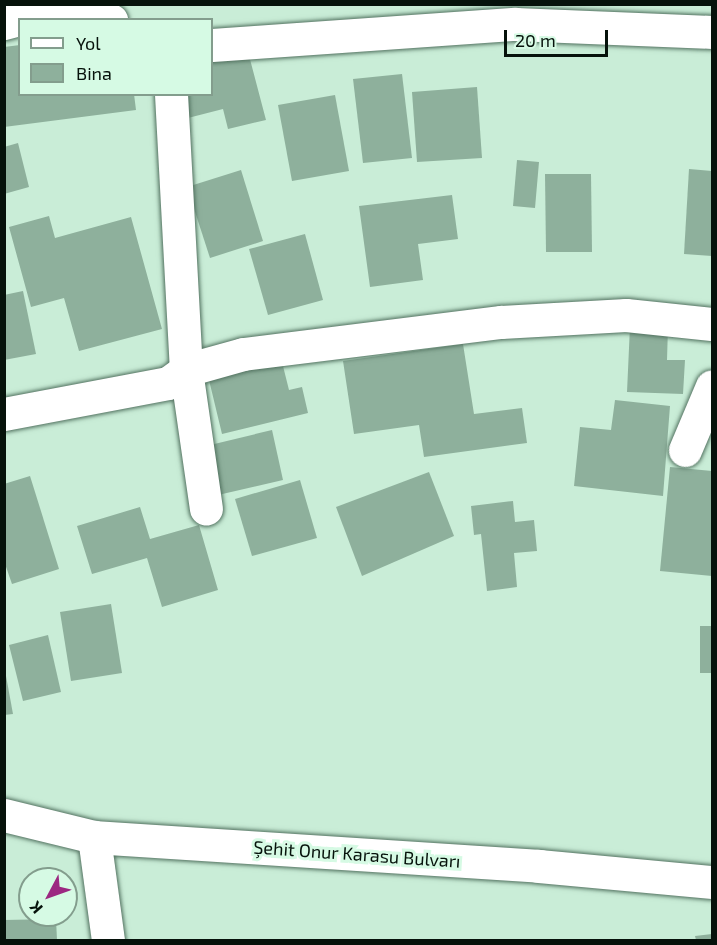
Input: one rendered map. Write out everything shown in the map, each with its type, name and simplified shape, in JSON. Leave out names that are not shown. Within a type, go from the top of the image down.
[{"type":"street","points":[[23,18],[77,4],[107,18]]},
{"type":"street","points":[[213,45],[515,24],[712,32]]},
{"type":"street","points":[[171,96],[186,370],[206,508]]},
{"type":"street","points":[[4,414],[168,382],[186,370],[243,354],[501,322],[626,315],[712,324]]},
{"type":"street","points":[[685,450],[712,386]]},
{"type":"street","name":"Şehit Onur Karasu Bulvarı","points":[[4,815],[94,837],[540,866],[712,882]]},
{"type":"street","points":[[94,837],[108,940]]},
{"type":"building","points":[[18,45],[18,96],[134,96],[136,110],[4,127],[4,47]]},
{"type":"building","points":[[247,48],[266,120],[228,129],[223,109],[184,119],[178,96],[213,96],[213,57]]},
{"type":"building","points":[[402,74],[412,158],[363,163],[353,79]]},
{"type":"building","points":[[477,87],[482,158],[417,162],[412,92]]},
{"type":"building","points":[[335,95],[349,171],[292,181],[278,105]]},
{"type":"building","points":[[18,143],[29,187],[4,194],[4,147]]},
{"type":"building","points":[[517,160],[539,162],[535,208],[513,206]]},
{"type":"building","points":[[689,169],[712,171],[712,256],[684,254]]},
{"type":"building","points":[[241,170],[263,241],[210,258],[187,187]]},
{"type":"building","points":[[545,174],[591,174],[592,252],[546,252]]},
{"type":"building","points":[[452,195],[458,239],[418,244],[423,280],[370,287],[359,206]]},
{"type":"building","points":[[49,216],[55,238],[131,217],[162,329],[79,351],[64,298],[31,307],[9,227]]},
{"type":"building","points":[[305,234],[323,300],[268,315],[249,249]]},
{"type":"building","points":[[23,291],[36,354],[4,360],[4,295]]},
{"type":"building","points":[[630,326],[668,327],[667,360],[685,360],[683,394],[627,392]]},
{"type":"building","points":[[463,344],[474,414],[522,408],[527,443],[424,457],[419,425],[354,434],[343,361]]},
{"type":"building","points":[[282,362],[289,390],[302,387],[308,413],[222,434],[209,380]]},
{"type":"building","points":[[615,400],[670,406],[663,496],[574,486],[580,427],[611,430]]},
{"type":"building","points":[[272,430],[283,480],[218,495],[206,446]]},
{"type":"building","points":[[670,467],[712,471],[712,576],[660,571]]},
{"type":"building","points":[[429,472],[454,536],[362,576],[336,507]]},
{"type":"building","points":[[30,476],[59,569],[12,584],[4,561],[4,484]]},
{"type":"building","points":[[300,480],[317,538],[252,556],[235,499]]},
{"type":"building","points":[[513,501],[515,522],[534,520],[537,551],[514,553],[517,587],[487,591],[481,534],[474,535],[471,506]]},
{"type":"building","points":[[140,507],[150,539],[199,525],[218,590],[162,607],[147,558],[92,574],[77,526]]},
{"type":"building","points":[[111,604],[122,673],[71,681],[60,612]]},
{"type":"building","points":[[700,626],[712,626],[712,673],[700,673]]},
{"type":"building","points":[[48,635],[61,692],[23,701],[9,645]]},
{"type":"building","points":[[4,665],[13,714],[4,715]]},
{"type":"building","points":[[4,920],[18,920],[18,927],[56,927],[57,940],[4,940]]},
{"type":"building","points":[[712,934],[712,940],[696,940],[695,936]]}]
